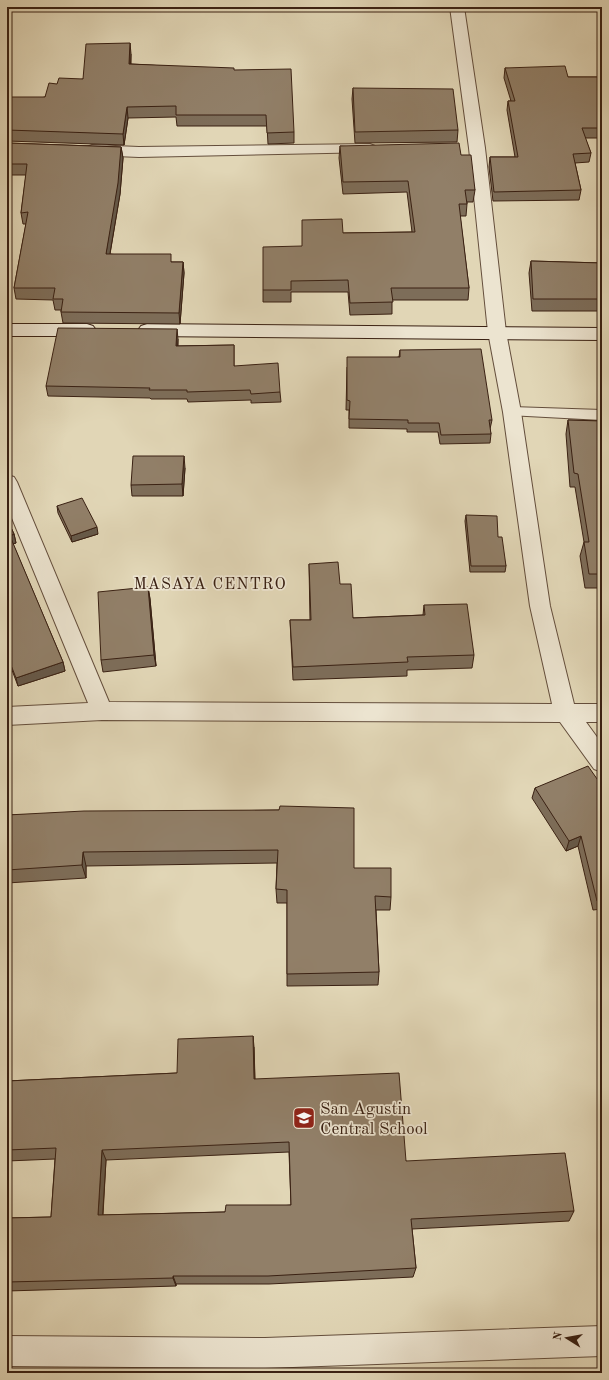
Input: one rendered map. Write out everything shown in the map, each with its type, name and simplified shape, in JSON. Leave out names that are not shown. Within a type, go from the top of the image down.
[{"type":"street","points":[[457,7],[477,148],[497,332],[512,412],[540,606],[566,712],[602,762]]},
{"type":"street","points":[[462,149],[477,148]]},
{"type":"street","points":[[77,150],[147,152],[383,149]]},
{"type":"street","points":[[7,330],[102,330]]},
{"type":"street","points":[[133,330],[602,334]]},
{"type":"street","points":[[7,482],[102,711]]},
{"type":"street","points":[[7,716],[102,711],[602,713]]},
{"type":"street","points":[[7,1351],[265,1353],[602,1341]]},
{"type":"lane","points":[[512,412],[602,415]]},
{"type":"building","points":[[130,43],[129,64],[234,68],[234,70],[291,69],[294,132],[267,133],[266,115],[176,115],[176,106],[127,107],[123,134],[7,130],[7,105],[10,97],[45,97],[49,83],[57,84],[59,78],[83,79],[86,44]]},
{"type":"building","points":[[565,66],[568,77],[602,77],[602,128],[582,128],[591,153],[573,154],[581,190],[494,192],[490,157],[518,157],[508,101],[515,101],[505,68]]},
{"type":"building","points":[[353,88],[453,89],[458,130],[355,132]]},
{"type":"building","points":[[7,143],[121,147],[118,183],[106,254],[171,254],[171,262],[183,262],[179,313],[61,312],[63,299],[53,299],[55,288],[14,288],[28,212],[21,213],[27,164],[7,164]]},
{"type":"building","points":[[459,143],[461,155],[471,155],[475,190],[465,190],[467,204],[459,204],[469,288],[391,288],[393,302],[350,303],[348,280],[291,281],[291,290],[263,290],[263,247],[302,246],[302,220],[342,219],[343,233],[415,232],[408,181],[343,182],[340,146]]},
{"type":"building","points":[[531,261],[602,263],[602,299],[533,299]]},
{"type":"building","points":[[58,328],[177,329],[176,346],[234,345],[234,366],[278,363],[280,392],[251,394],[250,390],[187,392],[187,390],[149,390],[150,388],[46,386]]},
{"type":"building","points":[[481,349],[492,420],[489,420],[491,434],[441,435],[439,423],[408,423],[408,420],[349,419],[350,401],[347,400],[347,357],[400,357],[400,350]]},
{"type":"building","points":[[568,420],[602,421],[602,574],[589,574],[584,542],[589,542],[578,474],[574,473]]},
{"type":"building","points":[[133,456],[184,456],[182,484],[131,485]]},
{"type":"building","points":[[82,498],[97,527],[71,536],[57,506]]},
{"type":"building","points":[[466,515],[497,516],[498,537],[502,537],[506,566],[471,566]]},
{"type":"building","points":[[7,519],[14,534],[10,536],[63,662],[16,678],[7,655]]},
{"type":"building","points":[[338,562],[340,584],[351,584],[353,618],[425,615],[424,605],[467,604],[474,655],[407,657],[408,662],[293,667],[290,620],[311,620],[309,564]]},
{"type":"building","points":[[148,587],[154,655],[101,660],[98,592]]},
{"type":"building","points":[[588,766],[602,786],[602,900],[597,901],[581,836],[569,841],[535,788]]},
{"type":"building","points":[[280,806],[354,808],[354,868],[391,868],[391,897],[375,896],[379,972],[287,974],[287,890],[276,889],[278,850],[83,852],[82,865],[7,870],[7,815],[84,811],[279,810]]},
{"type":"building","points":[[253,1036],[254,1079],[399,1073],[406,1161],[565,1153],[574,1211],[411,1219],[416,1268],[268,1276],[173,1276],[173,1278],[7,1282],[7,1218],[51,1217],[56,1148],[7,1150],[7,1081],[177,1073],[178,1039]],"holes":[[[289,1142],[291,1205],[226,1205],[225,1212],[98,1215],[102,1150]]]},
{"type":"building","points":[[554,1369],[555,1373],[511,1373]]},
{"type":"place","name":"San Agustin Central School","points":[[304,1118]]},
{"type":"district","name":"MASAYA CENTRO","points":[[210,583]]}]
